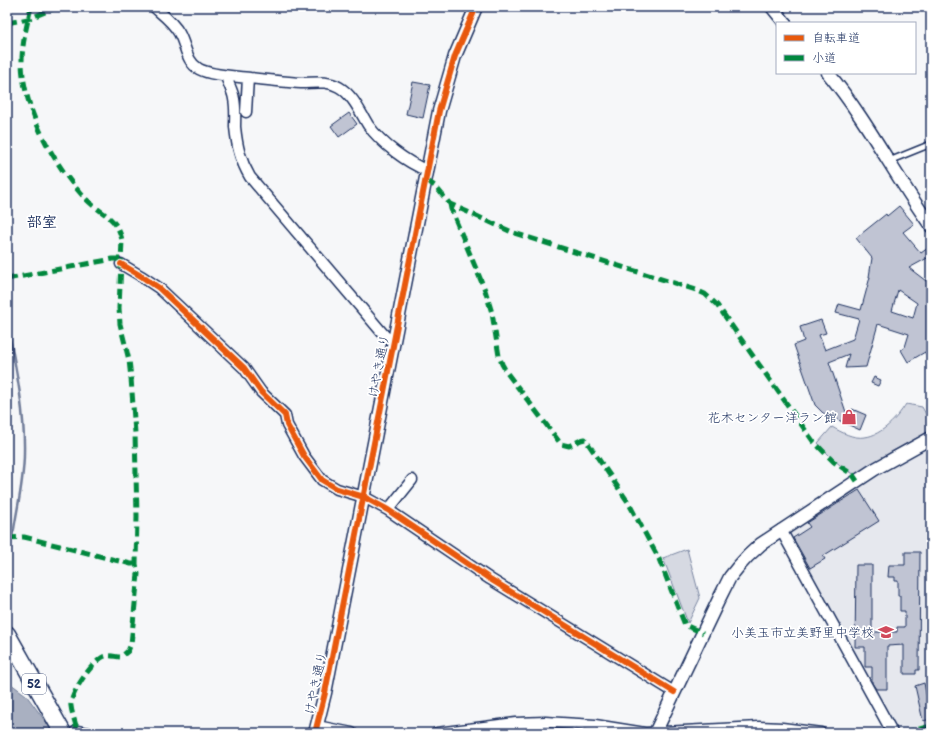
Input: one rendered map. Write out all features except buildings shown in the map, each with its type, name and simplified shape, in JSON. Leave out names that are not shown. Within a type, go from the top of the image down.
[{"type":"main road","name":"52","points":[[7,634],[12,652],[63,733]]},
{"type":"street","points":[[154,7],[179,32],[191,61],[200,70],[226,76],[290,82],[326,82],[339,86],[350,96],[368,124],[389,147],[418,167],[428,171]]},
{"type":"street","name":"けやき通り","points":[[316,730],[325,693],[364,497],[439,111],[449,75],[476,7]]},
{"type":"street","points":[[772,7],[784,22]]},
{"type":"street","points":[[829,74],[852,104],[913,201],[931,226]]},
{"type":"street","points":[[226,76],[234,98],[235,128],[238,150],[241,160],[248,172],[385,336],[394,341]]},
{"type":"street","points":[[246,112],[248,78]]},
{"type":"street","points":[[121,264],[159,288],[244,368],[261,392],[285,415],[287,425],[304,456],[322,480],[337,489],[364,497],[388,510],[502,586],[674,692]]},
{"type":"street","points":[[655,732],[730,577],[748,556],[781,530],[892,459],[931,438]]},
{"type":"street","points":[[388,510],[412,480]]},
{"type":"street","points":[[781,530],[892,733]]},
{"type":"street","points":[[437,733],[516,723],[545,722],[581,724],[645,733],[759,727],[782,728],[821,733]]},
{"type":"street","points":[[316,730],[352,733]]},
{"type":"street","points":[[74,733],[77,731],[88,733]]},
{"type":"lane","points":[[888,161],[931,144]]},
{"type":"shaded area","points":[[906,404],[922,407],[931,423],[931,430],[891,452],[856,475],[836,461],[818,443],[832,427],[847,435],[856,437],[871,436],[894,420]]},
{"type":"shaded area","name":"小美玉市立美野里中学校","points":[[931,446],[931,725],[901,733],[895,730],[788,539],[789,533],[886,471]]},
{"type":"shaded area","points":[[687,549],[700,598],[688,623],[663,558]]},
{"type":"water","points":[[7,681],[26,695],[54,733],[7,733]]},
{"type":"waterway","points":[[7,322],[19,387],[24,436],[22,482],[12,536]]},
{"type":"marked path","points":[[31,7],[24,41],[22,61],[23,79],[27,97],[34,116],[51,153],[62,170],[85,198],[112,220],[120,232],[122,240],[119,308],[120,324],[129,360],[135,433],[137,516],[136,564],[138,574],[131,644],[128,651],[121,657],[106,656],[101,658],[89,670],[78,686],[71,701],[72,713],[77,731]]},
{"type":"marked path","points":[[7,23],[28,19],[57,7]]},
{"type":"marked path","points":[[426,180],[435,186],[450,204],[514,233],[705,294],[717,305],[813,441],[834,462],[853,475],[857,481]]},
{"type":"marked path","points":[[450,204],[485,290],[492,313],[499,356],[507,373],[561,444],[569,446],[585,439],[628,502],[659,559],[685,625],[703,633]]},
{"type":"marked path","points":[[7,279],[113,259],[120,259]]},
{"type":"marked path","points":[[7,538],[24,537],[136,564]]},
{"type":"marked path","points":[[904,733],[931,726]]},
{"type":"cycle path","points":[[315,733],[325,693],[439,111],[455,56],[476,7]]},
{"type":"cycle path","points":[[121,264],[159,288],[244,368],[261,392],[285,415],[287,425],[304,456],[322,480],[337,489],[364,497],[388,510],[490,579],[674,692]]},
{"type":"place","name":"花木センター洋ラン館","points":[[849,417]]},
{"type":"place","name":"小美玉市立美野里中学校","points":[[886,632]]},
{"type":"district","name":"部室","points":[[42,222]]}]
